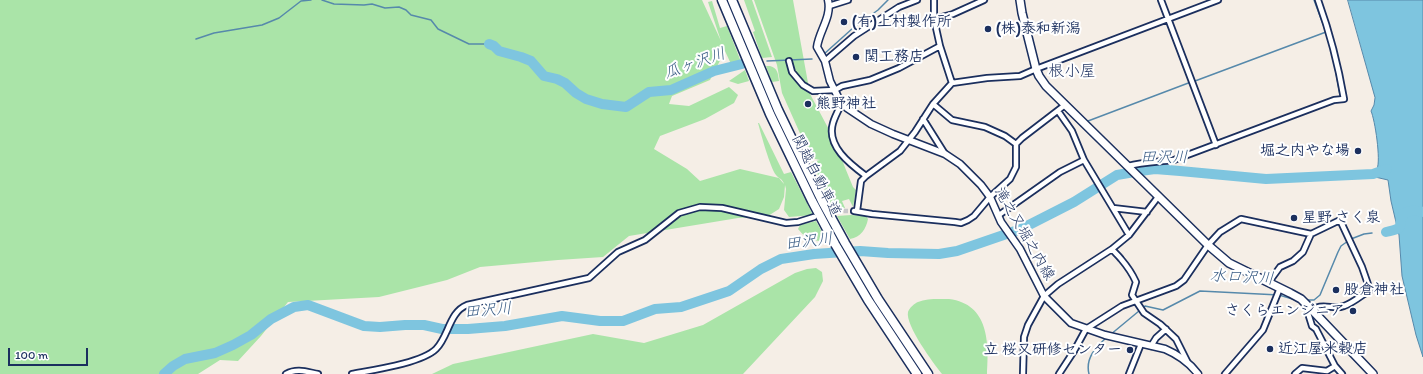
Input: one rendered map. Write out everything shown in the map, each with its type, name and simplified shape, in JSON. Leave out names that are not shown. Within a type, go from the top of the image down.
[{"type":"highway","name":"関越自動車道","points":[[722,0],[757,86],[812,201],[868,300],[917,374]]},
{"type":"highway","name":"関越自動車道","points":[[732,0],[788,133],[822,201],[863,274],[894,324],[928,374]]},
{"type":"highway","points":[[909,363],[912,374]]},
{"type":"main road","points":[[1020,0],[1036,69],[1046,86],[1208,245],[1229,263],[1269,282],[1301,300],[1373,374]]},
{"type":"main road","name":"滝之又堀之内線","points":[[829,3],[825,26],[817,47],[825,61],[830,81],[842,103],[871,124],[945,154],[960,164],[981,185],[990,197],[998,215],[1018,245],[1044,296],[1071,323],[1086,329],[1174,353],[1187,361],[1198,374]]},
{"type":"street","points":[[829,3],[848,0]]},
{"type":"street","points":[[825,61],[854,36],[899,6],[918,0]]},
{"type":"street","points":[[934,0],[934,19],[940,46],[952,83]]},
{"type":"street","points":[[934,19],[953,14],[984,0]]},
{"type":"street","points":[[1161,0],[1216,145]]},
{"type":"street","points":[[1065,105],[1016,144],[1016,167],[1010,179],[990,197],[974,216],[968,220],[961,223],[855,211],[861,181],[900,151],[933,104],[952,83],[987,78],[1020,76],[1218,0]]},
{"type":"street","points":[[1129,168],[1139,163],[1174,160],[1334,100],[1344,99],[1333,44],[1318,0]]},
{"type":"street","points":[[789,61],[792,72],[803,85],[813,91],[835,90],[842,86],[870,80],[899,68],[940,46]]},
{"type":"street","points":[[842,103],[832,124],[833,144],[854,167],[866,176]]},
{"type":"street","points":[[933,104],[952,120],[985,127],[1005,136],[1016,144]]},
{"type":"street","points":[[1058,111],[1072,131],[1084,160],[1130,235]]},
{"type":"street","points":[[923,118],[945,154]]},
{"type":"street","points":[[998,215],[1060,172],[1084,160]]},
{"type":"street","points":[[1023,374],[1024,337],[1028,325],[1044,296],[1058,284],[1112,249],[1130,235],[1158,197]]},
{"type":"street","points":[[352,374],[409,362],[428,354],[440,344],[459,309],[467,305],[590,278],[618,252],[645,240],[679,213],[700,207],[722,208],[786,223],[798,222],[814,217]]},
{"type":"street","points":[[1113,208],[1147,212]]},
{"type":"street","points":[[1060,374],[1086,329],[1122,306],[1176,286],[1184,280],[1208,245],[1220,232],[1241,219],[1311,234],[1340,220],[1370,290],[1342,307],[1324,306],[1308,313],[1312,326],[1316,329],[1335,366],[1342,374]]},
{"type":"street","points":[[1269,282],[1280,267],[1293,261],[1303,252],[1311,234]]},
{"type":"street","points":[[1112,249],[1130,270],[1136,282],[1132,295],[1144,313],[1160,324],[1176,339],[1187,361]]},
{"type":"street","points":[[1225,374],[1262,330],[1280,288]]},
{"type":"street","points":[[1151,346],[1156,338],[1166,329]]},
{"type":"street","points":[[1129,374],[1142,344]]},
{"type":"street","points":[[1295,374],[1302,368],[1327,371],[1335,366]]},
{"type":"street","points":[[286,374],[301,370],[318,374]]},
{"type":"green space","points":[[0,0],[702,0],[721,41],[708,2],[712,1],[720,28],[727,26],[741,62],[731,64],[725,51],[710,80],[672,96],[669,104],[689,106],[729,87],[738,95],[734,103],[705,119],[660,136],[654,149],[687,169],[700,181],[740,169],[779,178],[771,165],[761,135],[759,123],[784,174],[791,172],[813,215],[789,217],[784,210],[785,185],[784,197],[779,209],[768,216],[738,218],[629,236],[603,257],[480,267],[447,280],[379,297],[288,302],[261,336],[238,361],[220,360],[198,374],[0,374]]},
{"type":"green space","points":[[744,0],[752,0],[772,57],[762,58],[753,32],[755,31]]},
{"type":"green space","points":[[754,0],[793,0],[810,94],[834,139],[853,187],[856,190],[853,207],[849,199],[842,201],[845,208],[834,210],[812,162],[820,160],[811,158],[782,93],[777,65]]},
{"type":"green space","points":[[766,66],[770,66],[776,70],[779,81],[772,82]]},
{"type":"green space","points":[[745,70],[749,81],[738,84],[729,81]]},
{"type":"green space","points":[[837,216],[866,216],[868,219],[862,232],[850,239]]},
{"type":"green space","points":[[816,221],[827,241],[811,240],[798,229],[800,225]]},
{"type":"green space","points":[[816,268],[822,272],[823,281],[815,297],[743,374],[432,374],[453,364],[593,334],[644,343],[703,325],[795,273]]},
{"type":"green space","points":[[949,299],[962,302],[972,308],[979,317],[984,327],[988,350],[987,374],[942,374],[915,335],[908,318],[908,312],[911,307],[925,300]]},
{"type":"water","points":[[1348,0],[1423,0],[1423,357],[1416,335],[1402,276],[1399,235],[1388,180],[1375,177],[1374,171],[1377,169],[1378,164],[1378,149],[1376,131],[1371,111],[1375,98]]},
{"type":"waterway","points":[[196,39],[214,33],[262,25],[279,18],[301,1],[311,0]]},
{"type":"waterway","points":[[322,0],[334,4],[372,4],[385,8],[399,7],[406,10],[411,15],[431,20],[438,29],[469,44],[489,44]]},
{"type":"waterway","name":"瓜ヶ沢川","points":[[824,54],[888,0]]},
{"type":"waterway","points":[[1314,0],[1333,56],[1340,95]]},
{"type":"waterway","points":[[1195,81],[1326,32]]},
{"type":"waterway","name":"瓜ヶ沢川","points":[[489,44],[494,46],[499,51],[531,61],[544,76],[557,79],[565,83],[576,93],[586,99],[602,104],[626,107],[649,92],[671,90],[714,71],[742,64]]},
{"type":"waterway","name":"瓜ヶ沢川","points":[[767,61],[812,59]]},
{"type":"waterway","points":[[1088,121],[1191,82]]},
{"type":"waterway","name":"田沢川","points":[[164,374],[173,366],[185,359],[215,353],[233,345],[251,335],[271,319],[294,307],[308,305],[364,326],[380,327],[424,325],[442,329],[468,329],[505,326],[562,316],[600,321],[623,321],[655,309],[681,307],[729,291],[761,269],[781,259],[814,254],[860,251],[939,254],[957,251],[1021,229],[1074,202],[1117,175],[1155,169],[1266,179],[1373,174],[1387,169]]},
{"type":"waterway","name":"水口沢川","points":[[1386,232],[1399,228],[1402,216],[1405,213],[1413,211],[1423,212]]},
{"type":"waterway","name":"水口沢川","points":[[1351,239],[1364,234],[1372,233]]},
{"type":"waterway","name":"水口沢川","points":[[1306,300],[1314,300],[1320,295],[1341,246],[1348,241]]},
{"type":"waterway","name":"水口沢川","points":[[1110,335],[1145,306],[1163,310],[1200,291],[1279,295],[1296,300]]},
{"type":"waterway","name":"水口沢川","points":[[1089,374],[1088,368],[1092,353],[1107,337]]},
{"type":"tunnel","points":[[818,216],[842,211],[854,211]]},
{"type":"place","name":"(有)上村製作所","points":[[844,22]]},
{"type":"place","name":"(株)泰和新潟","points":[[988,29]]},
{"type":"place","name":"関工務店","points":[[856,57]]},
{"type":"place","name":"熊野神社","points":[[808,104]]},
{"type":"place","name":"堀之内やな場","points":[[1358,151]]},
{"type":"place","name":"星野 さく泉","points":[[1294,218]]},
{"type":"place","name":"股倉神社","points":[[1336,290]]},
{"type":"place","name":"さくらエンジニア","points":[[1353,311]]},
{"type":"place","name":"近江屋米穀店","points":[[1270,349]]},
{"type":"place","name":"立 桜又研修センター","points":[[1130,350]]},
{"type":"district","name":"根小屋","points":[[1072,72]]}]
